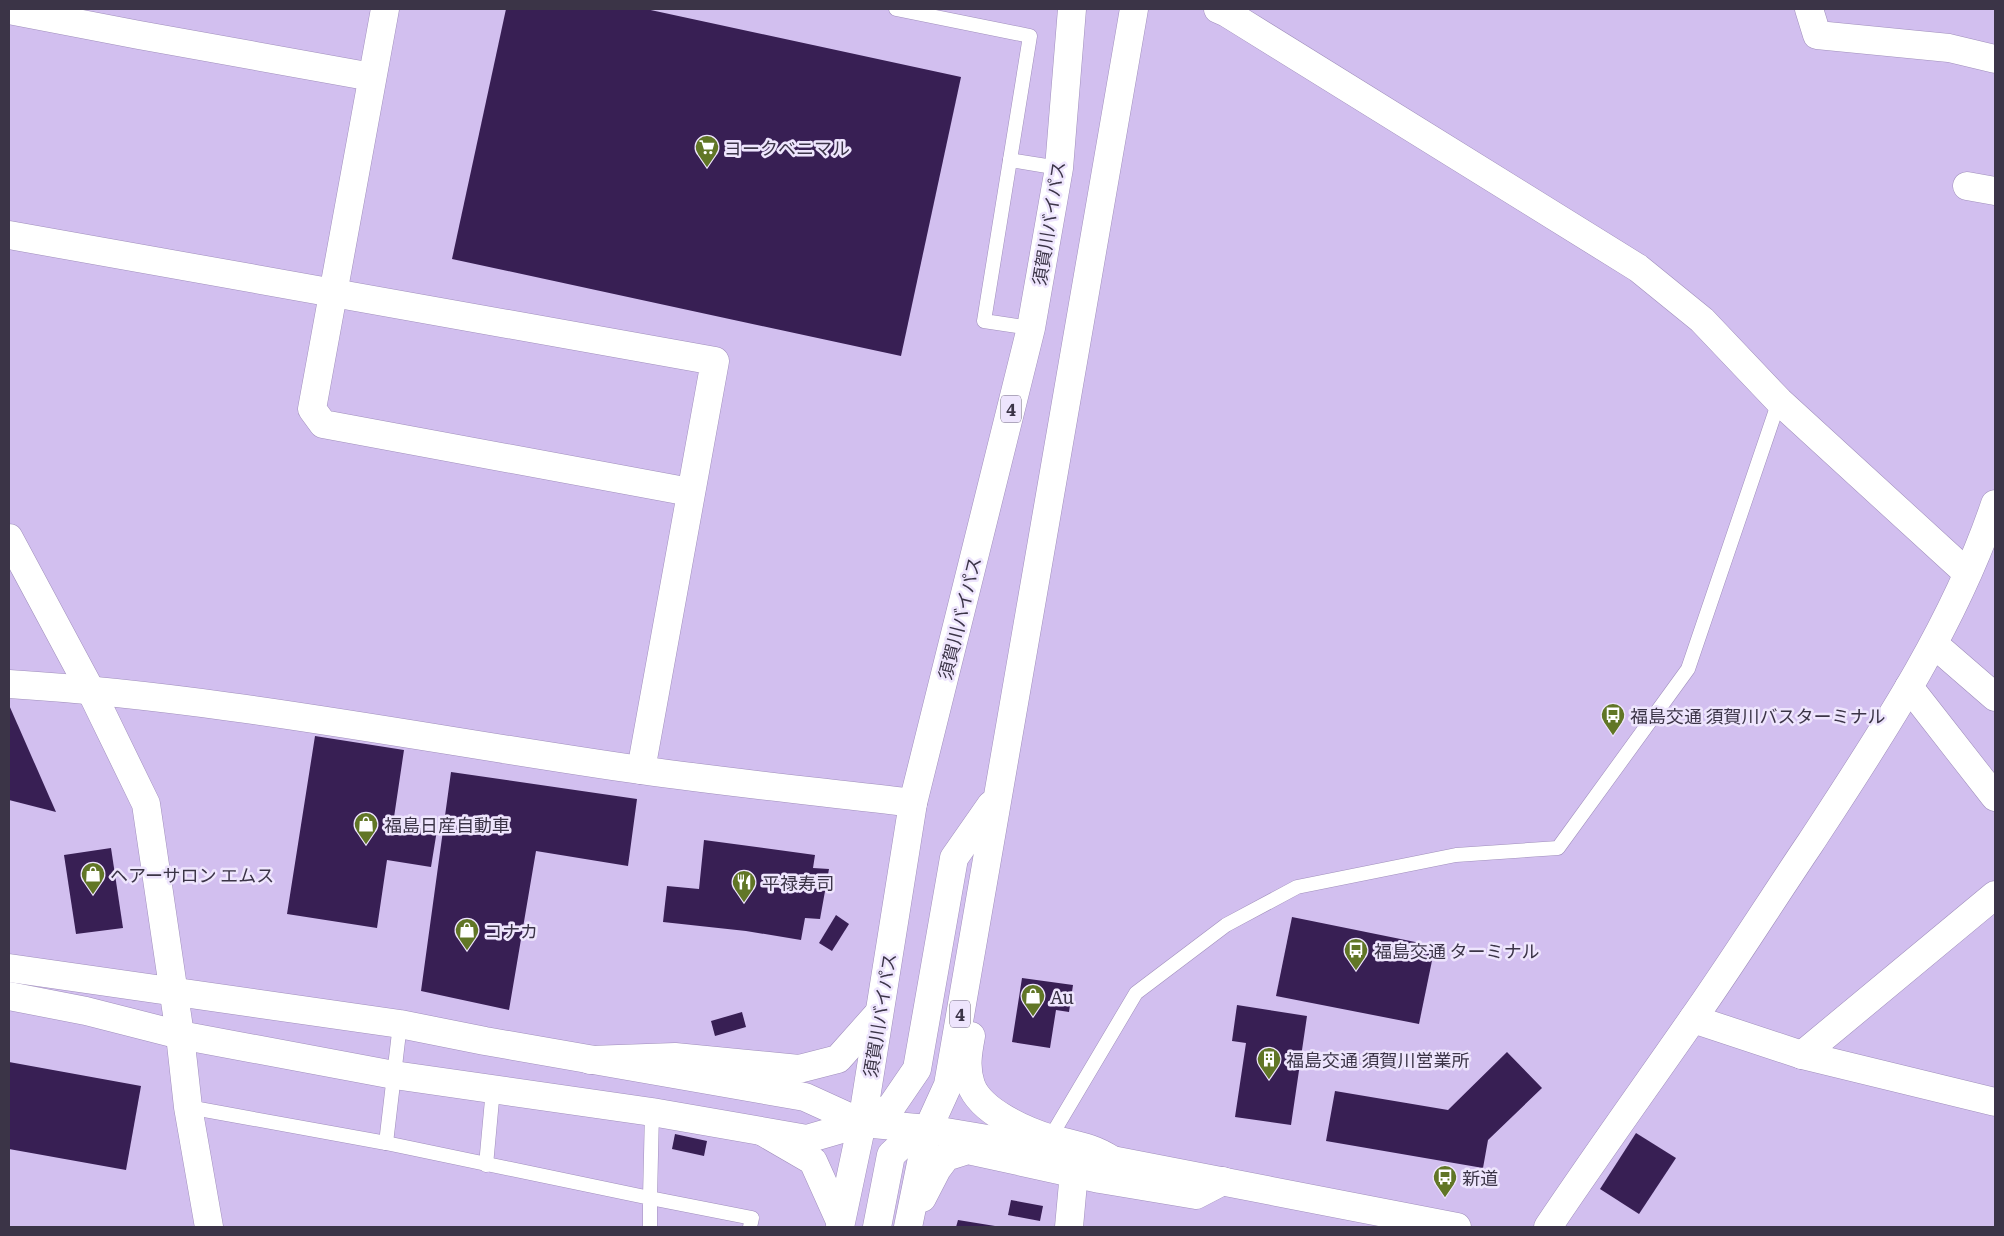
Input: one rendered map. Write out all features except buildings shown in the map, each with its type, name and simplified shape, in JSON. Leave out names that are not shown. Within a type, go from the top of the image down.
[{"type":"main road","points":[[385,9],[312,409],[323,424],[690,492]]},
{"type":"main road","name":"須賀川バイパス","points":[[840,1224],[862,1123],[913,804],[1031,328],[1058,168],[1072,9]]},
{"type":"main road","name":"4","points":[[908,1227],[928,1129],[948,1085],[996,798],[1134,9]]},
{"type":"main road","points":[[1218,9],[1244,23],[1638,268],[1702,320],[1779,401],[1967,573]]},
{"type":"main road","points":[[1808,9],[1817,35],[1949,48],[1995,59]]},
{"type":"main road","points":[[9,10],[372,77]]},
{"type":"main road","points":[[1967,186],[1995,191]]},
{"type":"main road","points":[[9,235],[715,362],[641,770]]},
{"type":"main road","points":[[1548,1227],[1611,1134],[1693,1019],[1850,782],[1935,645],[1981,546],[1995,504]]},
{"type":"main road","points":[[9,538],[90,689],[146,804],[180,1035],[188,1107],[209,1227]]},
{"type":"main road","points":[[1935,645],[1995,697]]},
{"type":"main road","points":[[9,684],[90,689],[282,714],[641,770],[913,804]]},
{"type":"main road","points":[[1909,687],[1995,797]]},
{"type":"main road","points":[[9,996],[86,1011],[180,1035],[394,1075],[652,1112],[807,1139],[862,1123],[891,1107],[917,1068],[954,858],[996,798]]},
{"type":"main road","points":[[987,851],[987,937],[967,1060],[972,1085],[982,1102],[1005,1119],[1050,1138],[1098,1151],[1112,1160]]},
{"type":"main road","points":[[1802,1055],[1995,895]]},
{"type":"main road","points":[[9,968],[400,1024],[590,1060],[805,1097],[862,1123],[928,1129],[1112,1160],[1457,1227]]},
{"type":"main road","points":[[590,1060],[675,1057],[799,1069],[838,1059],[878,1014]]},
{"type":"main road","points":[[1693,1019],[1802,1055],[1995,1102]]},
{"type":"main road","points":[[877,1227],[891,1155],[908,1139],[928,1129]]},
{"type":"main road","points":[[763,1132],[813,1161],[840,1224]]},
{"type":"main road","points":[[908,1227],[937,1169],[946,1158],[968,1150],[1100,1179],[1196,1195],[1223,1181]]},
{"type":"main road","points":[[1069,1227],[1074,1172]]},
{"type":"lane","points":[[896,9],[1030,36],[984,322],[1031,328]]},
{"type":"lane","points":[[1010,160],[1058,168]]},
{"type":"lane","points":[[1050,1138],[1136,993],[1226,925],[1297,887],[1456,856],[1558,848],[1688,669],[1779,401]]},
{"type":"lane","points":[[386,1143],[400,1024]]},
{"type":"lane","points":[[486,1165],[492,1090]]},
{"type":"lane","points":[[188,1107],[386,1143],[752,1218],[750,1227]]},
{"type":"lane","points":[[650,1227],[652,1112]]},
{"type":"place","name":"ヨークベニマル","points":[[707,168]]},
{"type":"place","name":"福島交通 須賀川バスターミナル","points":[[1613,736]]},
{"type":"place","name":"福島日産自動車","points":[[366,845]]},
{"type":"place","name":"ヘアーサロン エムス","points":[[93,895]]},
{"type":"place","name":"平禄寿司","points":[[744,903]]},
{"type":"place","name":"コナカ","points":[[467,951]]},
{"type":"place","name":"福島交通 ターミナル","points":[[1356,971]]},
{"type":"place","name":"Au","points":[[1033,1017]]},
{"type":"place","name":"福島交通 須賀川営業所","points":[[1269,1080]]},
{"type":"place","name":"新道","points":[[1445,1198]]}]
